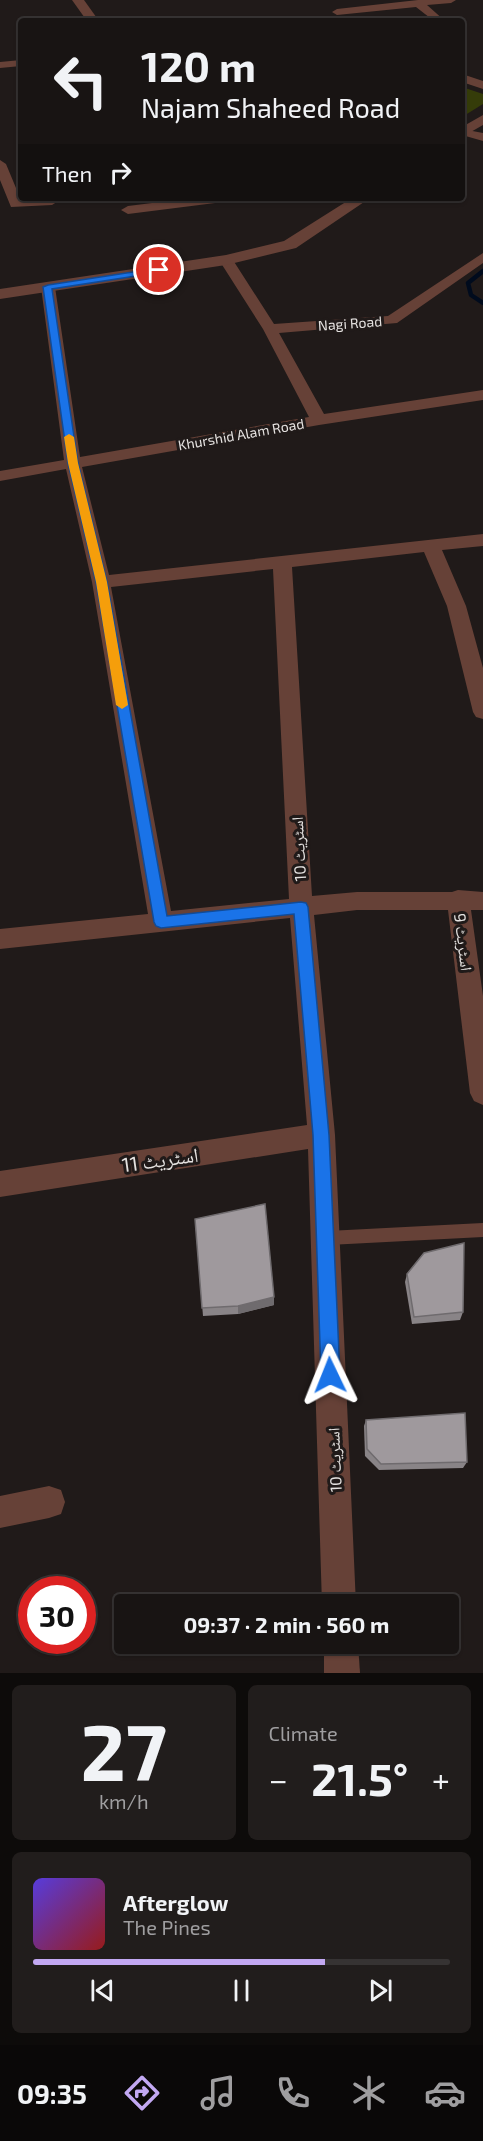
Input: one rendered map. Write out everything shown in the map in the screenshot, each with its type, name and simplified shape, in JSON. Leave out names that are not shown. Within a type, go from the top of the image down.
[{"type":"street","points":[[78,0],[91,18]]},
{"type":"street","points":[[341,18],[333,9],[451,0]]},
{"type":"street","points":[[418,3],[436,18]]},
{"type":"street","points":[[0,65],[18,63]]},
{"type":"street","points":[[465,79],[483,85]]},
{"type":"street","points":[[465,131],[483,119]]},
{"type":"street","points":[[465,132],[483,137]]},
{"type":"street","points":[[2,168],[18,171]]},
{"type":"street","points":[[2,168],[16,204],[52,201]]},
{"type":"street","points":[[128,210],[171,201]]},
{"type":"street","points":[[0,294],[226,260],[290,245],[357,201]]},
{"type":"street","name":"Nagi Road","points":[[270,329],[392,320],[483,257]]},
{"type":"street","points":[[226,260],[270,329],[319,420]]},
{"type":"street","points":[[48,287],[73,463],[101,582],[161,922]]},
{"type":"street","name":"Khurshid Alam Road","points":[[0,476],[319,420],[483,394]]},
{"type":"street","points":[[101,582],[483,540]]},
{"type":"street","points":[[430,545],[445,571],[456,601],[483,712]]},
{"type":"street","name":"اسٹریٹ 10","points":[[282,561],[301,907],[321,1135],[339,1594]]},
{"type":"street","points":[[0,939],[357,901],[471,900]]},
{"type":"street","name":"اسٹریٹ 9","points":[[471,900],[483,1092]]},
{"type":"street","name":"اسٹریٹ 11","points":[[0,1184],[321,1135]]},
{"type":"street","points":[[0,1512],[49,1503]]},
{"type":"street","points":[[341,1654],[342,1673]]},
{"type":"lane","points":[[325,1239],[483,1230]]},
{"type":"green space","points":[[465,88],[483,94],[483,104],[465,115]]},
{"type":"building","points":[[265,1204],[274,1297],[238,1306],[202,1308],[195,1219]]},
{"type":"building","points":[[464,1243],[463,1312],[414,1317],[407,1274],[424,1253]]},
{"type":"building","points":[[465,1413],[467,1462],[381,1464],[367,1449],[366,1420]]},
{"type":"waterway","points":[[483,271],[468,283],[471,295],[483,303]]},
{"type":"slow traffic","points":[[69,437],[101,582],[122,705]]},
{"type":"route","points":[[159,270],[48,287],[73,463],[101,582],[161,922],[301,907],[321,1135],[330,1375]]}]
